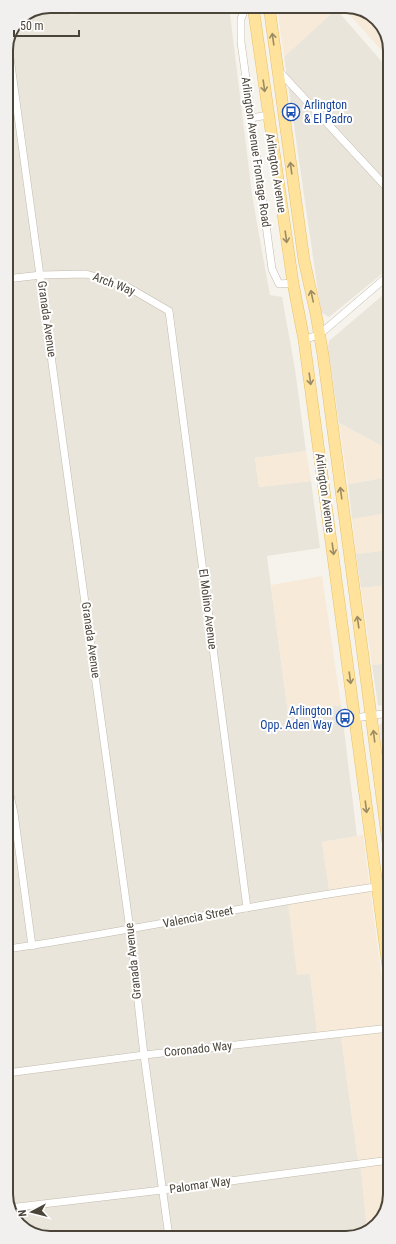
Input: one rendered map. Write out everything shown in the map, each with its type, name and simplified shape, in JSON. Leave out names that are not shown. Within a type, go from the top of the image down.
[{"type":"main road","name":"Arlington Avenue","points":[[254,13],[293,283],[304,340],[383,934]]},
{"type":"main road","name":"Arlington Avenue","points":[[270,13],[304,260],[320,334],[383,806]]},
{"type":"street","name":"Arlington Avenue Frontage Road","points":[[243,13],[241,19],[241,42],[272,269],[279,284],[293,283]]},
{"type":"street","points":[[278,70],[383,184]]},
{"type":"street","name":"Granada Avenue","points":[[13,78],[130,930],[144,1055],[168,1231]]},
{"type":"street","points":[[251,118],[268,115]]},
{"type":"street","name":"Arch Way","points":[[13,278],[41,275],[86,274],[126,286],[169,311]]},
{"type":"street","points":[[304,340],[320,334],[383,280]]},
{"type":"street","name":"El Molino Avenue","points":[[169,311],[247,908]]},
{"type":"street","points":[[355,718],[383,714]]},
{"type":"street","points":[[13,809],[32,946]]},
{"type":"street","name":"Valencia Street","points":[[13,948],[130,930],[247,908],[383,886]]},
{"type":"street","name":"Coronado Way","points":[[13,1072],[144,1055],[383,1029]]},
{"type":"street","name":"Palomar Way","points":[[16,1207],[162,1190],[383,1161]]},
{"type":"shaded area","points":[[230,13],[252,194],[258,229],[270,295],[282,297],[295,369],[306,451],[255,458],[259,487],[311,481],[320,548],[267,556],[288,713],[341,705],[357,836],[322,842],[330,896],[297,974],[310,973],[318,1039],[341,1037],[357,1153],[361,1168],[367,1225],[351,1231],[48,1231],[40,1230],[31,1226],[19,1215],[14,1204],[13,50],[19,29],[29,19],[43,14]]},
{"type":"shaded area","points":[[278,13],[332,13],[284,57]]},
{"type":"shaded area","points":[[332,13],[339,13],[383,63],[383,273],[329,317],[321,312],[284,57]]},
{"type":"shaded area","points":[[348,13],[356,14],[364,18],[377,29],[382,40],[383,52]]},
{"type":"shaded area","points":[[383,295],[383,447],[339,423],[328,347],[329,341]]},
{"type":"shaded area","points":[[339,423],[383,447],[383,478],[348,484]]},
{"type":"shaded area","points":[[306,451],[311,481],[259,487],[255,458]]},
{"type":"shaded area","points":[[383,478],[383,514],[352,519],[348,484]]},
{"type":"shaded area","points":[[383,514],[383,551],[356,554],[352,519]]},
{"type":"shaded area","points":[[383,551],[383,586],[361,588],[356,554]]},
{"type":"shaded area","points":[[322,576],[341,705],[288,713],[271,585]]},
{"type":"shaded area","points":[[383,586],[383,664],[372,665],[361,588]]},
{"type":"shaded area","points":[[383,664],[383,706],[378,705],[372,665]]},
{"type":"shaded area","points":[[383,721],[383,749],[382,749],[379,726]]},
{"type":"shaded area","points":[[363,835],[383,988],[383,1194],[379,1210],[375,1217],[367,1225],[361,1168],[357,1153],[341,1037],[318,1040],[310,974],[297,975],[288,904],[330,896],[322,842]]},
{"type":"place","name":"Arlington & El Padro","points":[[291,112]]},
{"type":"place","name":"Arlington Opp. Aden Way","points":[[345,718]]}]
